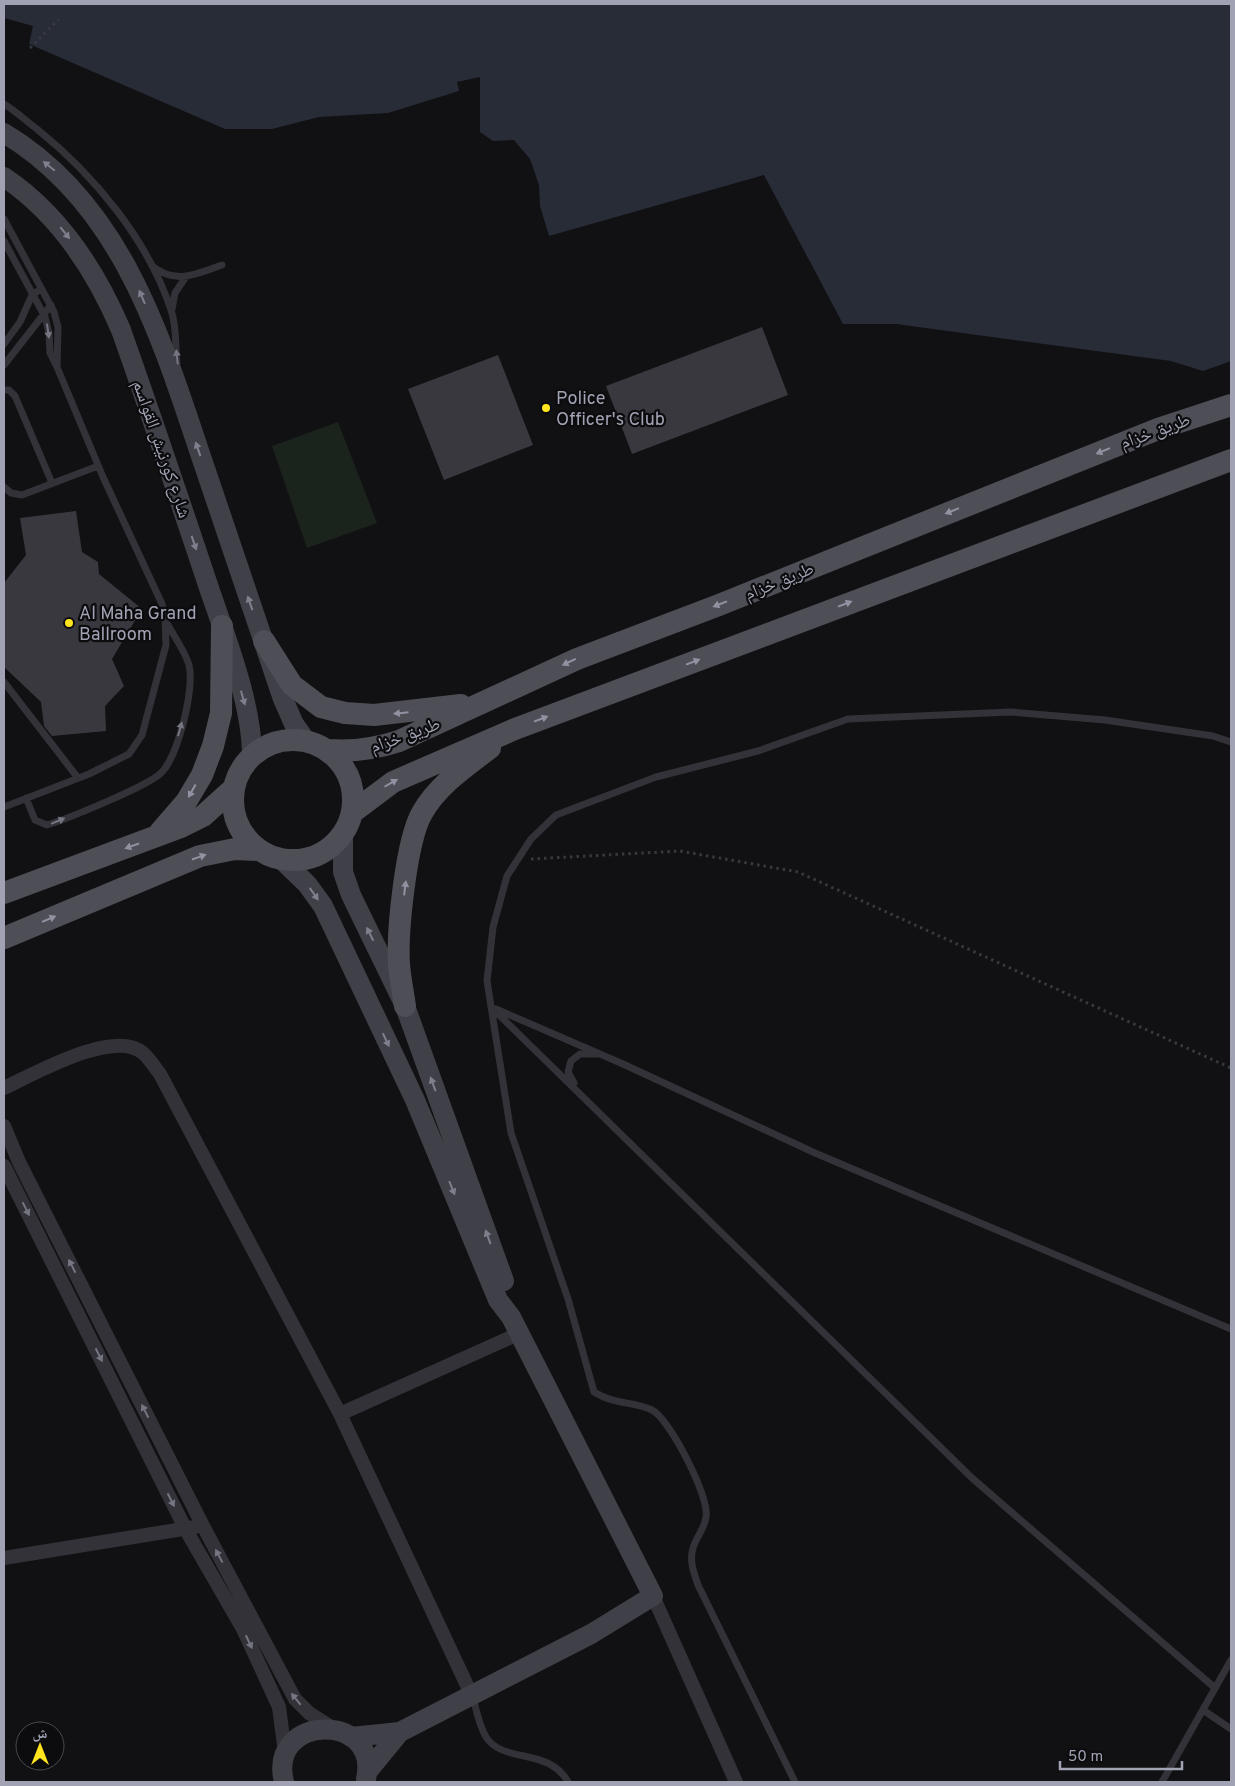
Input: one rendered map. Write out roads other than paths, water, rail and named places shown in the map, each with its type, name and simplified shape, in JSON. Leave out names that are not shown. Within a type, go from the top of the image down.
[{"type":"main road","name":"طريق خزام","points":[[328,750],[354,752],[379,748],[399,741],[577,658],[719,605],[1158,429],[1231,404]]},
{"type":"main road","name":"طريق خزام","points":[[353,812],[393,782],[514,729],[1231,460]]},
{"type":"main road","points":[[155,838],[186,802],[202,775],[213,746],[221,713],[222,626]]},
{"type":"main road","points":[[264,641],[292,685],[321,707],[345,713],[374,715],[484,702]]},
{"type":"main road","points":[[404,1006],[399,964],[399,940],[409,850],[421,814],[443,784],[514,729]]},
{"type":"main road","points":[[4,938],[200,856],[235,849],[260,850],[281,859],[305,859],[326,850],[343,834],[353,812],[353,789],[344,767],[328,750],[306,741],[287,740],[268,745],[252,756],[240,770],[234,788],[234,811],[243,833],[260,850]]},
{"type":"main road","points":[[7,887],[47,876],[155,838],[203,816],[234,788]]},
{"type":"street","name":"شارع كورنيش القواسم","points":[[4,133],[53,169],[83,200],[114,242],[134,279],[152,320],[189,422],[294,724],[306,741]]},
{"type":"street","name":"شارع كورنيش القواسم","points":[[11,185],[56,223],[83,256],[104,291],[121,330],[222,626],[248,717],[252,736],[252,756]]},
{"type":"street","points":[[343,834],[343,872],[351,895],[404,1006],[509,1297],[514,1325]]},
{"type":"street","points":[[281,859],[307,884],[323,906],[415,1100],[498,1300],[514,1325],[653,1596],[736,1782]]},
{"type":"street","points":[[4,1088],[92,1049],[127,1046],[143,1052],[160,1074],[340,1414],[472,1696]]},
{"type":"street","points":[[4,1126],[19,1162],[202,1524],[294,1699],[310,1713],[343,1733],[364,1752],[367,1776]]},
{"type":"street","points":[[19,1162],[4,1168],[186,1530],[243,1629],[279,1707],[281,1772]]},
{"type":"street","points":[[340,1414],[514,1325]]},
{"type":"street","points":[[4,1558],[186,1530],[202,1524]]},
{"type":"street","points":[[281,1772],[297,1738],[315,1729],[343,1733],[400,1732],[591,1634],[653,1596]]},
{"type":"street","points":[[367,1776],[400,1732]]},
{"type":"lane","name":"شارع كورنيش القواسم","points":[[4,104],[52,142],[84,171],[117,210],[151,265],[171,311],[175,329],[178,369],[189,422]]},
{"type":"lane","points":[[4,219],[51,306],[58,327],[57,367]]},
{"type":"lane","points":[[4,241],[43,313],[48,325],[50,353],[98,466],[162,604],[166,622],[164,658],[142,735],[137,745],[119,760],[4,807]]},
{"type":"lane","points":[[151,265],[164,274],[185,278],[222,265]]},
{"type":"lane","points":[[171,311],[176,293],[185,278]]},
{"type":"lane","points":[[4,344],[20,322],[32,295],[42,289]]},
{"type":"lane","points":[[4,365],[43,313],[51,306]]},
{"type":"lane","points":[[4,390],[9,390],[15,396],[52,483]]},
{"type":"lane","points":[[4,486],[11,493],[22,495],[98,466]]},
{"type":"lane","points":[[26,798],[35,820],[47,825],[146,784],[166,766],[174,752],[187,704],[191,675],[186,657],[166,622]]},
{"type":"lane","points":[[4,682],[78,778]]},
{"type":"lane","points":[[795,1782],[698,1586],[691,1565],[693,1548],[707,1516],[705,1497],[696,1476],[664,1420],[653,1410],[608,1400],[594,1392],[568,1299],[511,1133],[487,980],[493,928],[507,876],[531,839],[556,815],[656,777],[758,751],[848,719],[1011,712],[1106,720],[1212,736],[1231,742]]},
{"type":"lane","points":[[491,1007],[600,1054],[815,1153],[1231,1329]]},
{"type":"lane","points":[[491,1007],[576,1088],[972,1478],[1216,1688]]},
{"type":"lane","points":[[576,1088],[568,1072],[571,1061],[580,1054],[600,1054]]},
{"type":"lane","points":[[1162,1782],[1231,1660]]},
{"type":"lane","points":[[472,1696],[479,1722],[487,1739],[507,1752],[544,1760],[562,1772],[568,1782]]},
{"type":"lane","points":[[1203,1710],[1231,1729]]},
{"type":"place","name":"Police Officer's Club","points":[[546,408]]},
{"type":"place","name":"Al Maha Grand Ballroom","points":[[69,623]]}]
